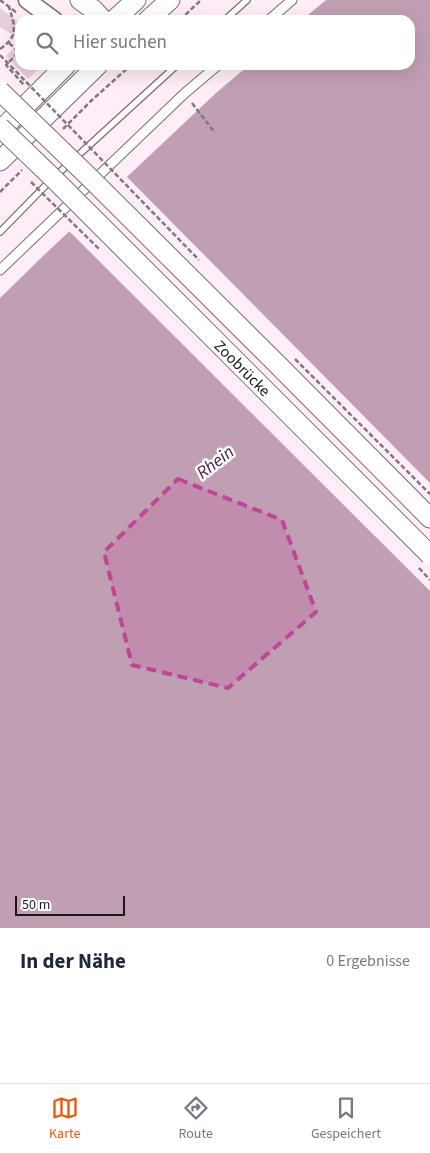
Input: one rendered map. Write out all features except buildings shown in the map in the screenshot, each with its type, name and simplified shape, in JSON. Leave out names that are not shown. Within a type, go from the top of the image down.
[{"type":"main road","points":[[27,0],[47,15]]},
{"type":"main road","points":[[80,0],[98,15]]},
{"type":"main road","points":[[120,15],[136,0]]},
{"type":"main road","points":[[154,15],[170,0]]},
{"type":"main road","points":[[0,129],[61,70]]},
{"type":"main road","points":[[0,160],[93,70]]},
{"type":"main road","points":[[0,76],[89,177]]},
{"type":"main road","points":[[0,91],[89,177]]},
{"type":"main road","name":"Zoobrücke","points":[[0,129],[56,181],[430,555]]},
{"type":"main road","name":"Zoobrücke","points":[[89,177],[430,518]]},
{"type":"street","points":[[275,15],[292,0]]},
{"type":"street","points":[[0,270],[212,70]]},
{"type":"lane","points":[[230,15],[247,0]]},
{"type":"lane","points":[[0,232],[50,181],[172,70]]},
{"type":"path","points":[[0,0],[19,15]]},
{"type":"path","points":[[185,15],[201,0]]},
{"type":"path","points":[[0,49],[9,43],[14,32],[9,7]]},
{"type":"path","points":[[9,43],[15,48]]},
{"type":"path","points":[[0,56],[201,263]]},
{"type":"path","points":[[15,56],[6,65],[34,96]]},
{"type":"path","points":[[92,100],[125,70]]},
{"type":"path","points":[[185,94],[215,133]]},
{"type":"path","points":[[292,355],[430,494]]},
{"type":"highlighted area","points":[[178,479],[282,520],[316,612],[228,688],[132,665],[104,552]]},
{"type":"shaded area","points":[[0,8],[15,19],[15,36],[0,27]]},
{"type":"shaded area","points":[[15,47],[15,65],[6,56]]},
{"type":"shaded area","points":[[19,70],[38,70],[28,79]]},
{"type":"water","name":"Rhein","points":[[326,0],[430,0],[430,928],[0,928],[0,298],[216,93],[243,70],[415,70],[415,15],[308,15]]},
{"type":"pier","points":[[125,175],[430,483],[430,591],[67,229]]}]
